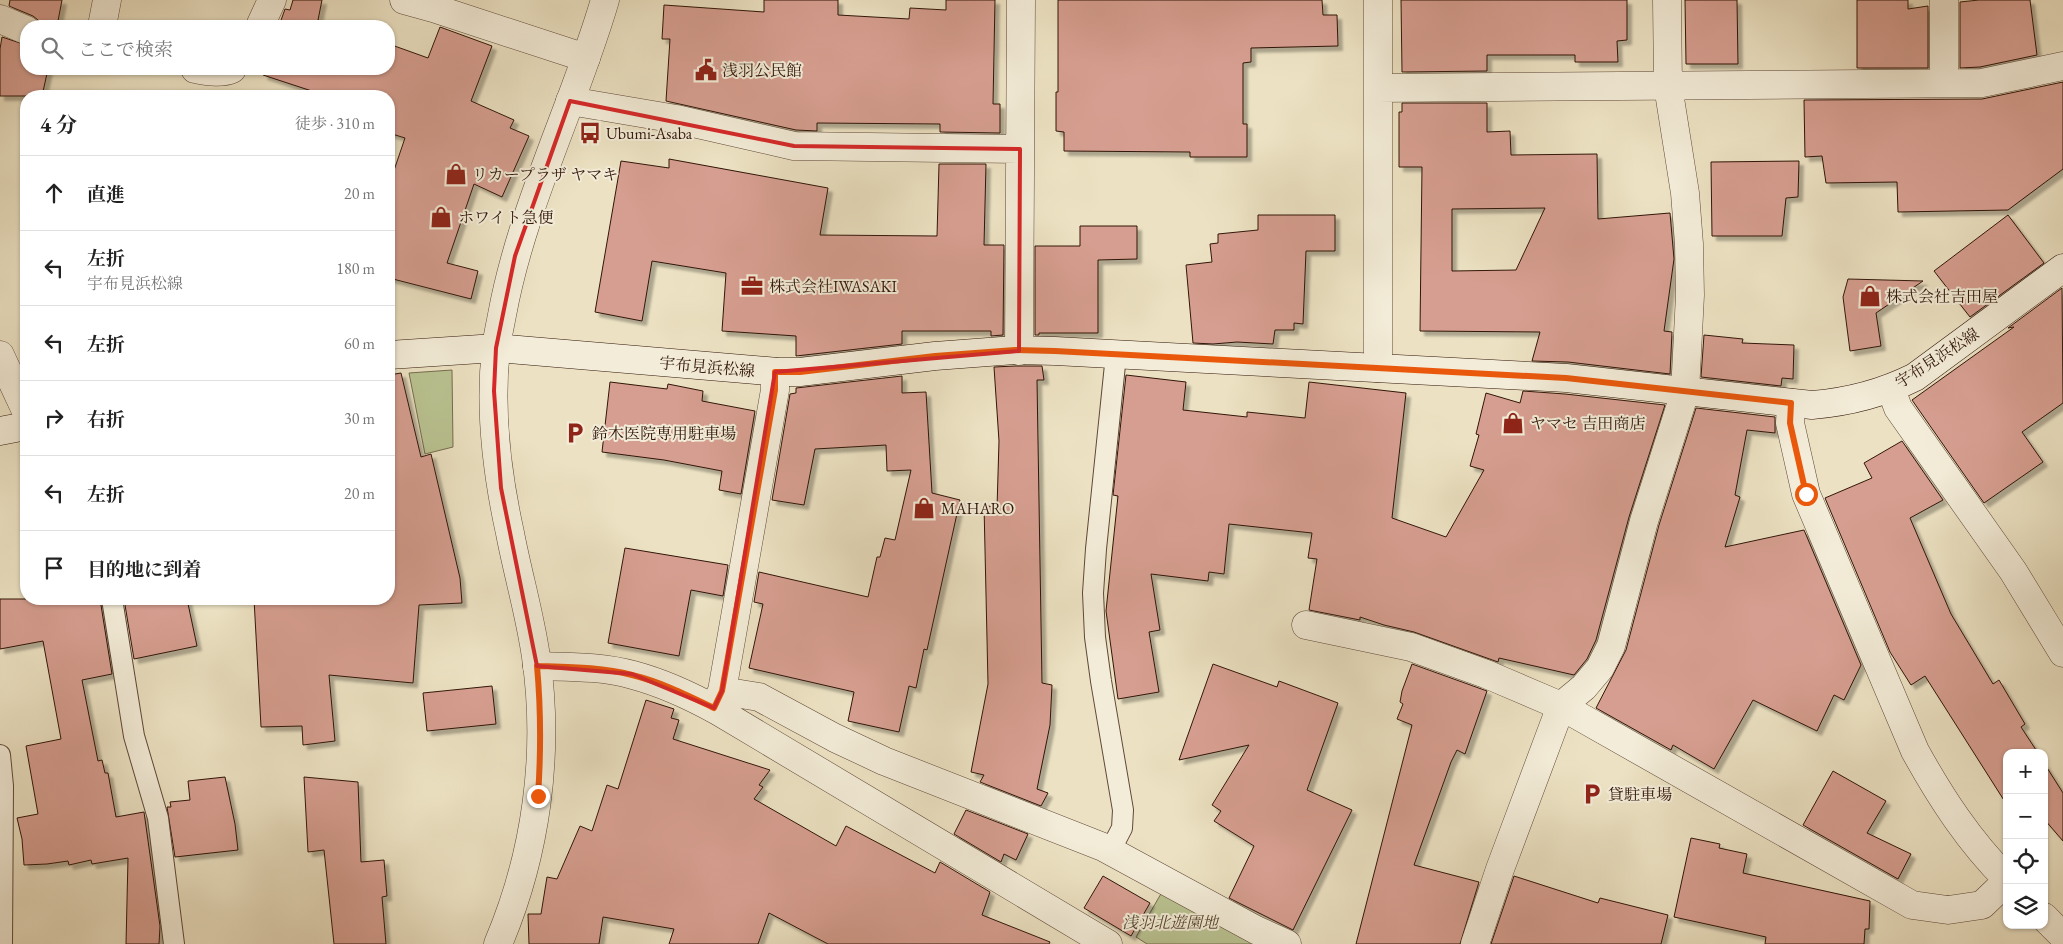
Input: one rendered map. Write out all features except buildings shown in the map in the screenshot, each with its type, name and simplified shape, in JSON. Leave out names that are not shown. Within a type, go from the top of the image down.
[{"type":"street","points":[[103,20],[107,0]]},
{"type":"street","points":[[263,20],[272,0]]},
{"type":"street","points":[[404,0],[586,58]]},
{"type":"street","points":[[498,944],[519,887],[530,842],[538,796],[541,704],[528,612],[501,488],[496,441],[494,392],[496,348],[516,256],[605,0]]},
{"type":"street","points":[[1019,350],[1022,0]]},
{"type":"street","points":[[1378,0],[1378,368]]},
{"type":"street","points":[[1475,944],[1500,869],[1561,706],[1584,687],[1600,668],[1611,646],[1642,528],[1685,392],[1690,295],[1689,244],[1685,193],[1668,86],[1667,0]]},
{"type":"street","points":[[1944,0],[1944,83]]},
{"type":"street","points":[[0,19],[20,27]]},
{"type":"street","points":[[1378,88],[1982,82],[2063,66]]},
{"type":"street","points":[[570,101],[676,119],[794,146],[1020,148]]},
{"type":"street","name":"宇布見浜松線","points":[[395,355],[496,348],[755,372],[775,372],[816,370],[935,356],[1019,350],[1566,378],[1812,405],[1839,403],[1866,397],[1891,389],[1915,377],[1938,362],[2063,268]]},
{"type":"street","points":[[0,355],[20,398]]},
{"type":"street","points":[[718,699],[775,390],[775,372]]},
{"type":"street","points":[[1891,389],[1898,408],[2013,572],[2063,653]]},
{"type":"street","points":[[1791,403],[1790,423],[1806,494],[1915,751],[1936,789],[1960,825],[2003,876]]},
{"type":"street","points":[[0,431],[20,427]]},
{"type":"street","points":[[1306,625],[1411,647],[1486,674],[1561,706],[1912,905],[1948,910],[1982,905],[2003,884]]},
{"type":"street","points":[[537,666],[590,668],[632,674],[672,688],[718,699],[759,697],[835,738],[884,761],[934,782],[1078,836],[1110,851],[1256,930],[1287,944]]},
{"type":"street","points":[[718,699],[1108,944]]},
{"type":"street","points":[[2048,921],[2063,936]]},
{"type":"lane","points":[[1110,851],[1122,828],[1123,810],[1095,637],[1093,593],[1116,355]]},
{"type":"lane","points":[[113,605],[134,736],[158,818],[174,944]]},
{"type":"lane","points":[[0,755],[3,786],[2,944]]},
{"type":"highlighted area","points":[[570,101],[794,146],[1020,149],[1019,351],[775,372],[722,691],[714,708],[632,674],[537,666],[501,488],[494,391],[496,348],[515,256]]},
{"type":"green space","points":[[452,370],[453,447],[425,454],[409,373]]},
{"type":"green space","name":"浅羽北遊園地","points":[[1162,892],[1260,944],[1147,944],[1136,937]]},
{"type":"place","name":"浅羽公民館","points":[[706,70]]},
{"type":"place","name":"Ubumi-Asaba","points":[[590,133]]},
{"type":"place","name":"リカープラザ ヤマキ","points":[[456,174]]},
{"type":"place","name":"ホワイト急便","points":[[441,217]]},
{"type":"place","name":"株式会社IWASAKI","points":[[752,286]]},
{"type":"place","name":"株式会社吉田屋","points":[[1870,296]]},
{"type":"place","name":"ヤマセ 吉田商店","points":[[1513,423]]},
{"type":"place","name":"鈴木医院専用駐車場","points":[[575,433]]},
{"type":"place","name":"MAHARO","points":[[924,508]]},
{"type":"place","name":"貸駐車場","points":[[1592,794]]},
{"type":"route","points":[[538,796],[541,704],[537,666],[590,668],[632,674],[672,688],[714,708],[722,691],[775,390],[775,372],[800,372],[975,352],[1055,351],[1566,378],[1791,403],[1790,423],[1806,494]]}]
